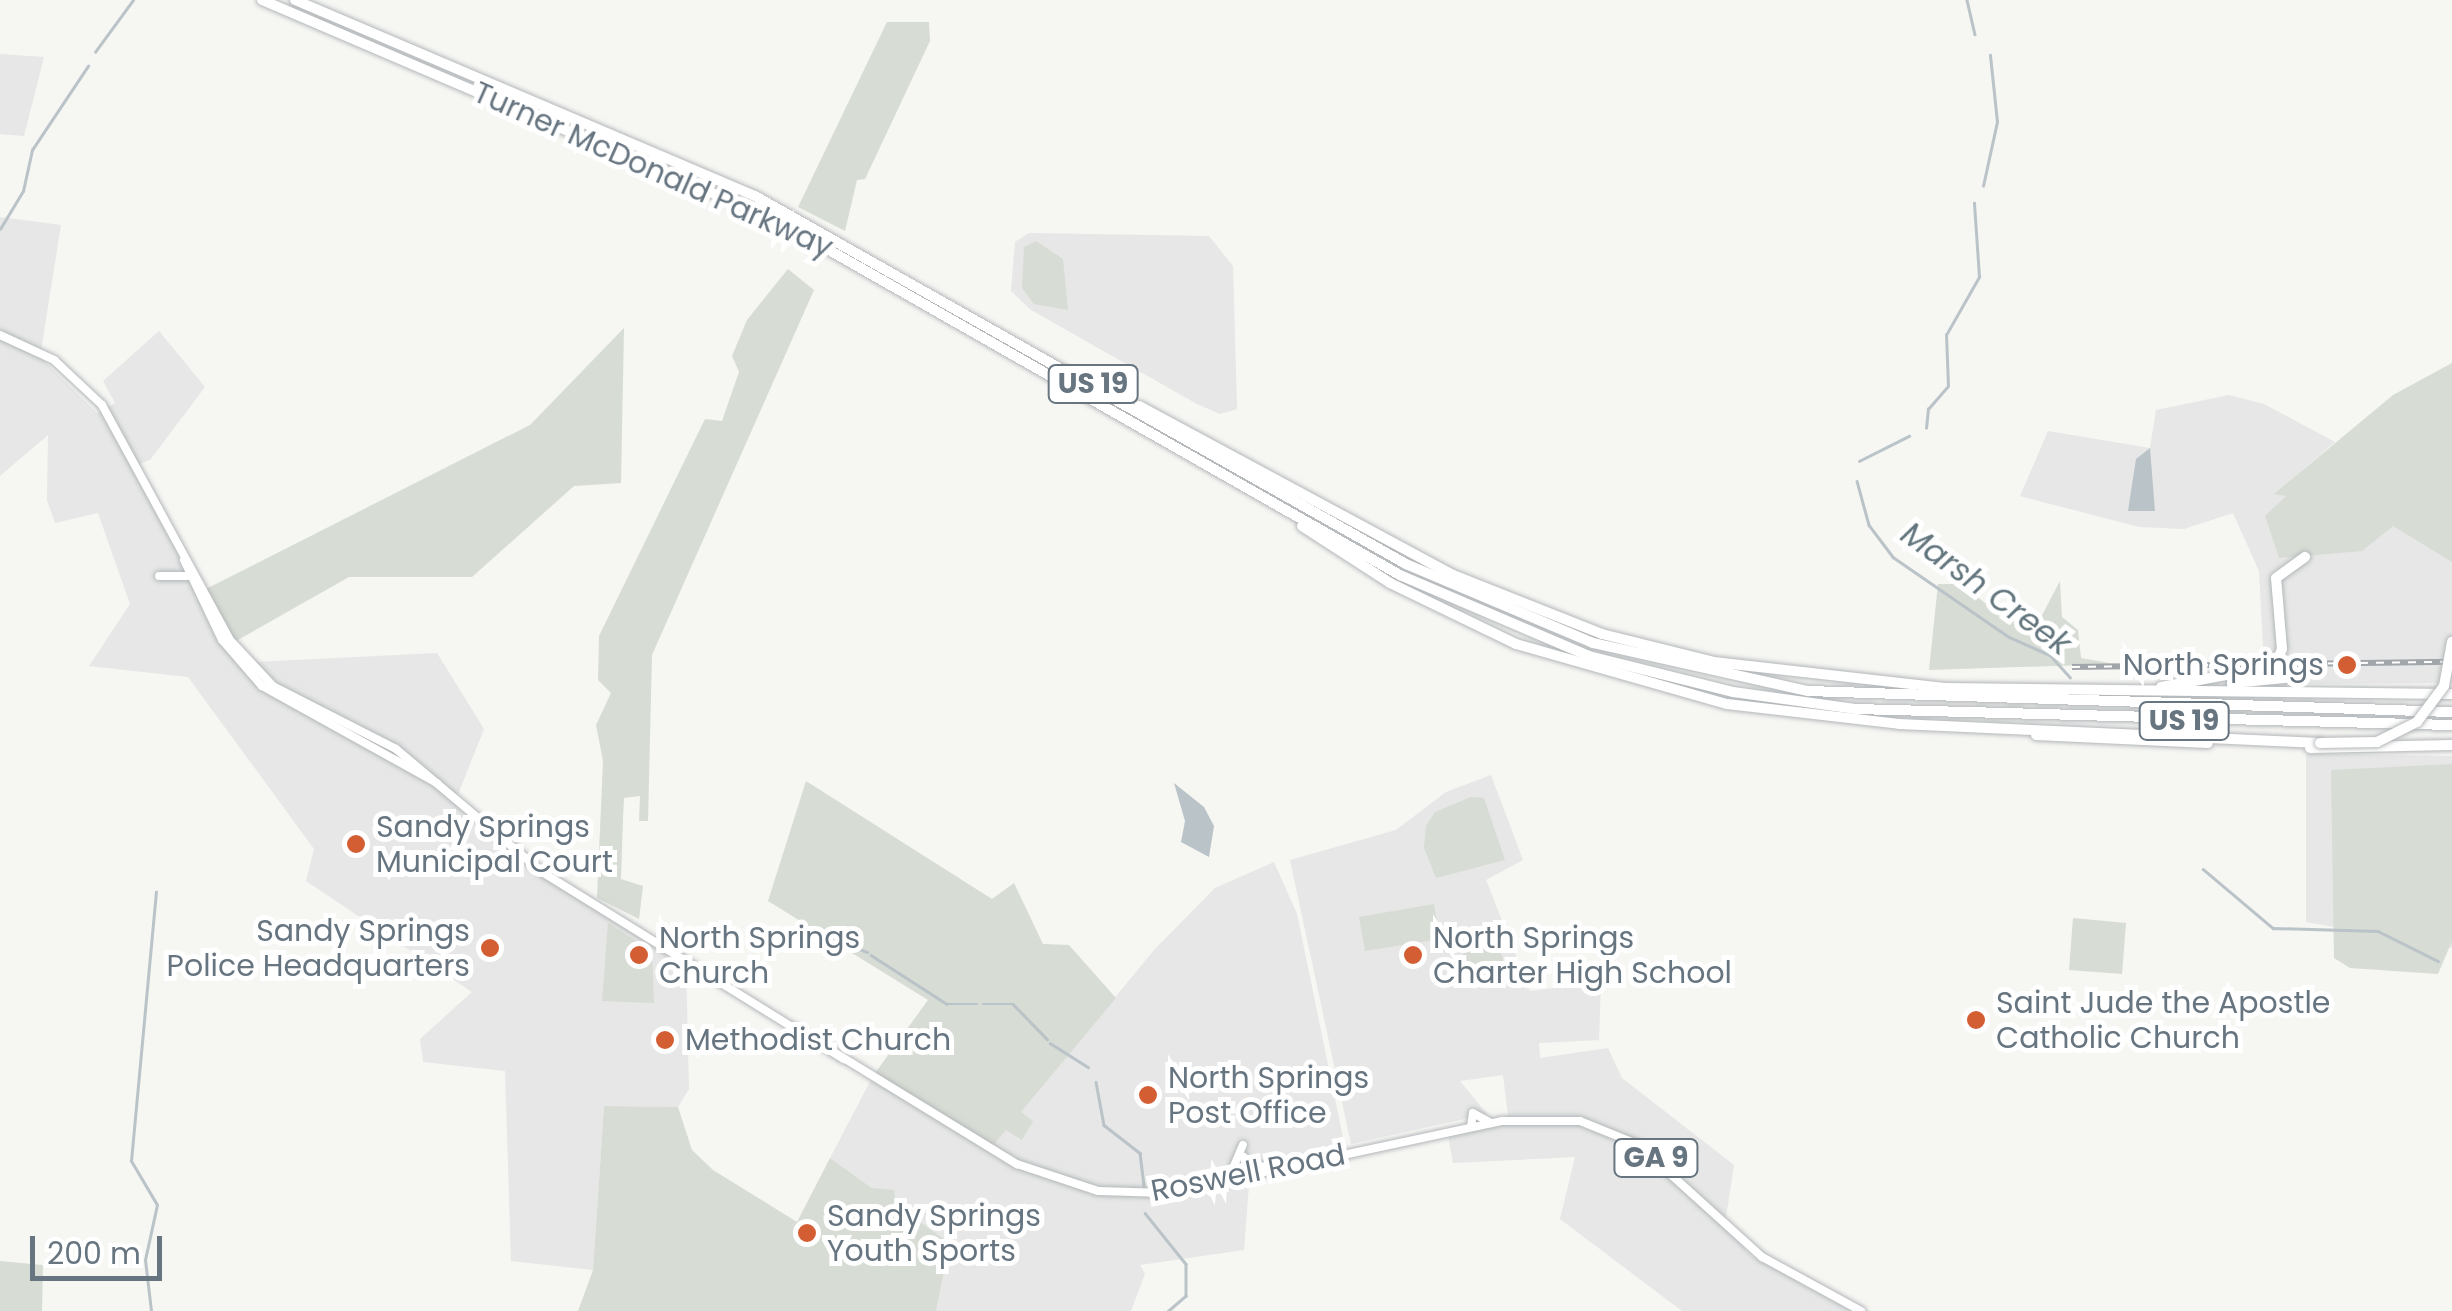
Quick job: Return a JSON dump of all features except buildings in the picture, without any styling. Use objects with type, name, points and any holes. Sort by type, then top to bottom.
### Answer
[{"type":"highway","name":"Turner McDonald Parkway","points":[[262,0],[778,221],[1288,512],[1520,631],[1734,692],[1880,710],[2452,725]]},
{"type":"highway","name":"Turner McDonald Parkway","points":[[295,0],[755,196],[1476,598],[1688,670],[1796,689],[1922,699],[2452,712]]},
{"type":"highway","points":[[1128,404],[1197,431],[1453,575],[1602,634],[1760,671],[1980,689],[2452,694]]},
{"type":"highway","points":[[1288,512],[1390,583],[1575,666],[1727,704],[1945,726],[2339,750],[2452,744]]},
{"type":"highway","points":[[2181,685],[2274,666],[2282,649],[2276,578],[2288,563],[2304,557]]},
{"type":"highway","points":[[1945,726],[2359,744],[2403,732],[2440,695],[2452,642]]},
{"type":"highway","points":[[1980,689],[2181,685],[2285,678]]},
{"type":"main road","name":"Roswell Road","points":[[0,335],[54,360],[95,396],[230,640],[267,680],[396,749],[542,872],[1017,1164],[1066,1184],[1137,1194],[1228,1180],[1471,1127],[1473,1113],[1491,1123],[1561,1118],[1618,1134],[1656,1158],[1762,1257],[1861,1311]]},
{"type":"main road","name":"Roswell Road","points":[[184,560],[187,576],[227,648],[262,686],[437,783]]},
{"type":"main road","points":[[159,576],[187,576]]},
{"type":"main road","points":[[1228,1180],[1244,1145]]},
{"type":"main road","points":[[1244,1157],[1253,1166],[1284,1168]]},
{"type":"shaded area","points":[[887,22],[929,22],[930,41],[865,179],[857,180],[845,231],[798,207]]},
{"type":"shaded area","points":[[0,54],[44,57],[24,136],[0,134]]},
{"type":"shaded area","points":[[0,217],[61,225],[40,357],[97,413],[115,403],[103,381],[159,331],[205,387],[150,460],[133,466],[215,627],[253,662],[437,653],[484,729],[455,802],[583,901],[686,963],[689,1089],[678,1107],[604,1106],[593,1270],[511,1261],[505,1071],[423,1062],[420,1039],[472,992],[306,881],[314,849],[188,677],[89,666],[130,604],[98,513],[55,523],[47,500],[48,435],[0,476]]},
{"type":"shaded area","points":[[1029,233],[1209,236],[1233,266],[1237,409],[1220,414],[1197,404],[1031,310],[1011,291],[1015,242]]},
{"type":"shaded area","points":[[1036,241],[1063,259],[1068,310],[1034,304],[1022,288],[1024,247]]},
{"type":"shaded area","points":[[788,269],[814,290],[652,655],[648,821],[639,821],[640,796],[624,798],[623,818],[621,879],[643,886],[639,919],[597,898],[603,761],[596,725],[611,693],[598,680],[599,636],[705,419],[722,421],[739,372],[732,356],[747,320]]},
{"type":"shaded area","points":[[624,328],[621,483],[574,486],[472,577],[349,577],[229,645],[200,592],[530,425]]},
{"type":"shaded area","points":[[2452,363],[2452,562],[2393,526],[2362,551],[2279,558],[2265,516],[2286,496],[2274,494],[2393,395]]},
{"type":"shaded area","points":[[2229,395],[2264,404],[2335,442],[2275,494],[2452,505],[2452,683],[2265,684],[2259,571],[2233,513],[2184,529],[2139,527],[2020,496],[2048,431],[2150,448],[2156,410]]},
{"type":"shaded area","points":[[2150,448],[2155,511],[2128,511],[2136,459]]},
{"type":"shaded area","points":[[2060,581],[2062,617],[2078,630],[2081,658],[2115,664],[1929,670],[1938,584],[1961,584],[1985,603],[2040,619]]},
{"type":"shaded area","points":[[2306,754],[2452,756],[2452,948],[2306,922]]},
{"type":"shaded area","points":[[2452,764],[2452,941],[2438,974],[2350,968],[2334,958],[2331,770]]},
{"type":"shaded area","name":"North Springs Charter High School","points":[[1491,775],[1523,860],[1486,880],[1530,991],[1601,982],[1599,1040],[1539,1043],[1540,1058],[1608,1048],[1622,1078],[1734,1165],[1725,1224],[1751,1256],[1870,1311],[1682,1311],[1560,1219],[1575,1157],[1453,1163],[1447,1131],[1508,1116],[1503,1075],[1460,1081],[1487,1114],[1351,1144],[1290,860],[1396,830],[1446,792]]},
{"type":"shaded area","points":[[806,781],[992,899],[1014,883],[1043,944],[1069,945],[1116,998],[1021,1112],[1033,1121],[1022,1140],[1006,1130],[988,1152],[873,1076],[928,1000],[768,901]]},
{"type":"shaded area","points":[[1174,783],[1204,807],[1214,826],[1209,857],[1181,842],[1185,821]]},
{"type":"shaded area","points":[[1471,797],[1484,798],[1505,860],[1436,878],[1424,848],[1426,826],[1435,812]]},
{"type":"shaded area","points":[[1274,862],[1297,914],[1347,1157],[1250,1172],[1244,1250],[1140,1265],[1145,1274],[1131,1311],[936,1311],[950,1243],[830,1158],[873,1076],[988,1152],[1154,950],[1215,888]]},
{"type":"shaded area","points":[[1434,904],[1440,939],[1365,951],[1359,917]]},
{"type":"shaded area","points":[[2073,918],[2126,923],[2122,974],[2069,970]]},
{"type":"shaded area","points":[[608,923],[652,951],[654,1003],[602,1001]]},
{"type":"shaded area","points":[[1494,931],[1506,969],[1463,984],[1463,952]]},
{"type":"shaded area","name":"Sandy Springs Youth Sports","points":[[604,1106],[678,1107],[692,1150],[713,1170],[797,1222],[830,1158],[872,1188],[894,1190],[896,1205],[950,1243],[936,1311],[578,1311],[593,1270]]},
{"type":"shaded area","points":[[0,1261],[43,1265],[42,1311],[0,1311]]},
{"type":"waterway","points":[[95,52],[133,0]]},
{"type":"waterway","name":"Marsh Creek","points":[[1967,0],[1975,34]]},
{"type":"waterway","name":"Marsh Creek","points":[[1983,186],[1997,122],[1990,55]]},
{"type":"waterway","points":[[0,229],[23,191],[32,150],[88,66]]},
{"type":"waterway","name":"Marsh Creek","points":[[1926,428],[1928,409],[1948,386],[1946,335],[1979,277],[1974,203]]},
{"type":"waterway","name":"Marsh Creek","points":[[1859,461],[1909,436]]},
{"type":"waterway","name":"Marsh Creek","points":[[1857,481],[1869,525],[1893,557],[2009,637],[2050,655],[2070,677]]},
{"type":"waterway","name":"Marsh Creek","points":[[2203,869],[2273,928],[2378,931],[2438,961]]},
{"type":"waterway","points":[[151,1311],[145,1260],[157,1205],[131,1161],[156,892]]},
{"type":"waterway","points":[[829,937],[867,952]]},
{"type":"waterway","points":[[871,955],[947,1004],[977,1004]]},
{"type":"waterway","points":[[983,1004],[1013,1004],[1047,1039]]},
{"type":"waterway","points":[[1050,1043],[1088,1067]]},
{"type":"waterway","points":[[1096,1082],[1104,1125],[1140,1153],[1144,1186]]},
{"type":"waterway","points":[[1145,1213],[1186,1264],[1186,1296],[1169,1311]]},
{"type":"railway","points":[[2072,667],[2452,662]]},
{"type":"place","name":"North Springs","points":[[2347,665]]},
{"type":"place","name":"Sandy Springs Municipal Court","points":[[356,844]]},
{"type":"place","name":"Sandy Springs Police Headquarters","points":[[490,948]]},
{"type":"place","name":"North Springs Church","points":[[639,955]]},
{"type":"place","name":"North Springs Charter High School","points":[[1413,955]]},
{"type":"place","name":"Saint Jude the Apostle Catholic Church","points":[[1976,1020]]},
{"type":"place","name":"Methodist Church","points":[[665,1040]]},
{"type":"place","name":"North Springs Post Office","points":[[1148,1095]]},
{"type":"place","name":"Sandy Springs Youth Sports","points":[[807,1233]]}]
